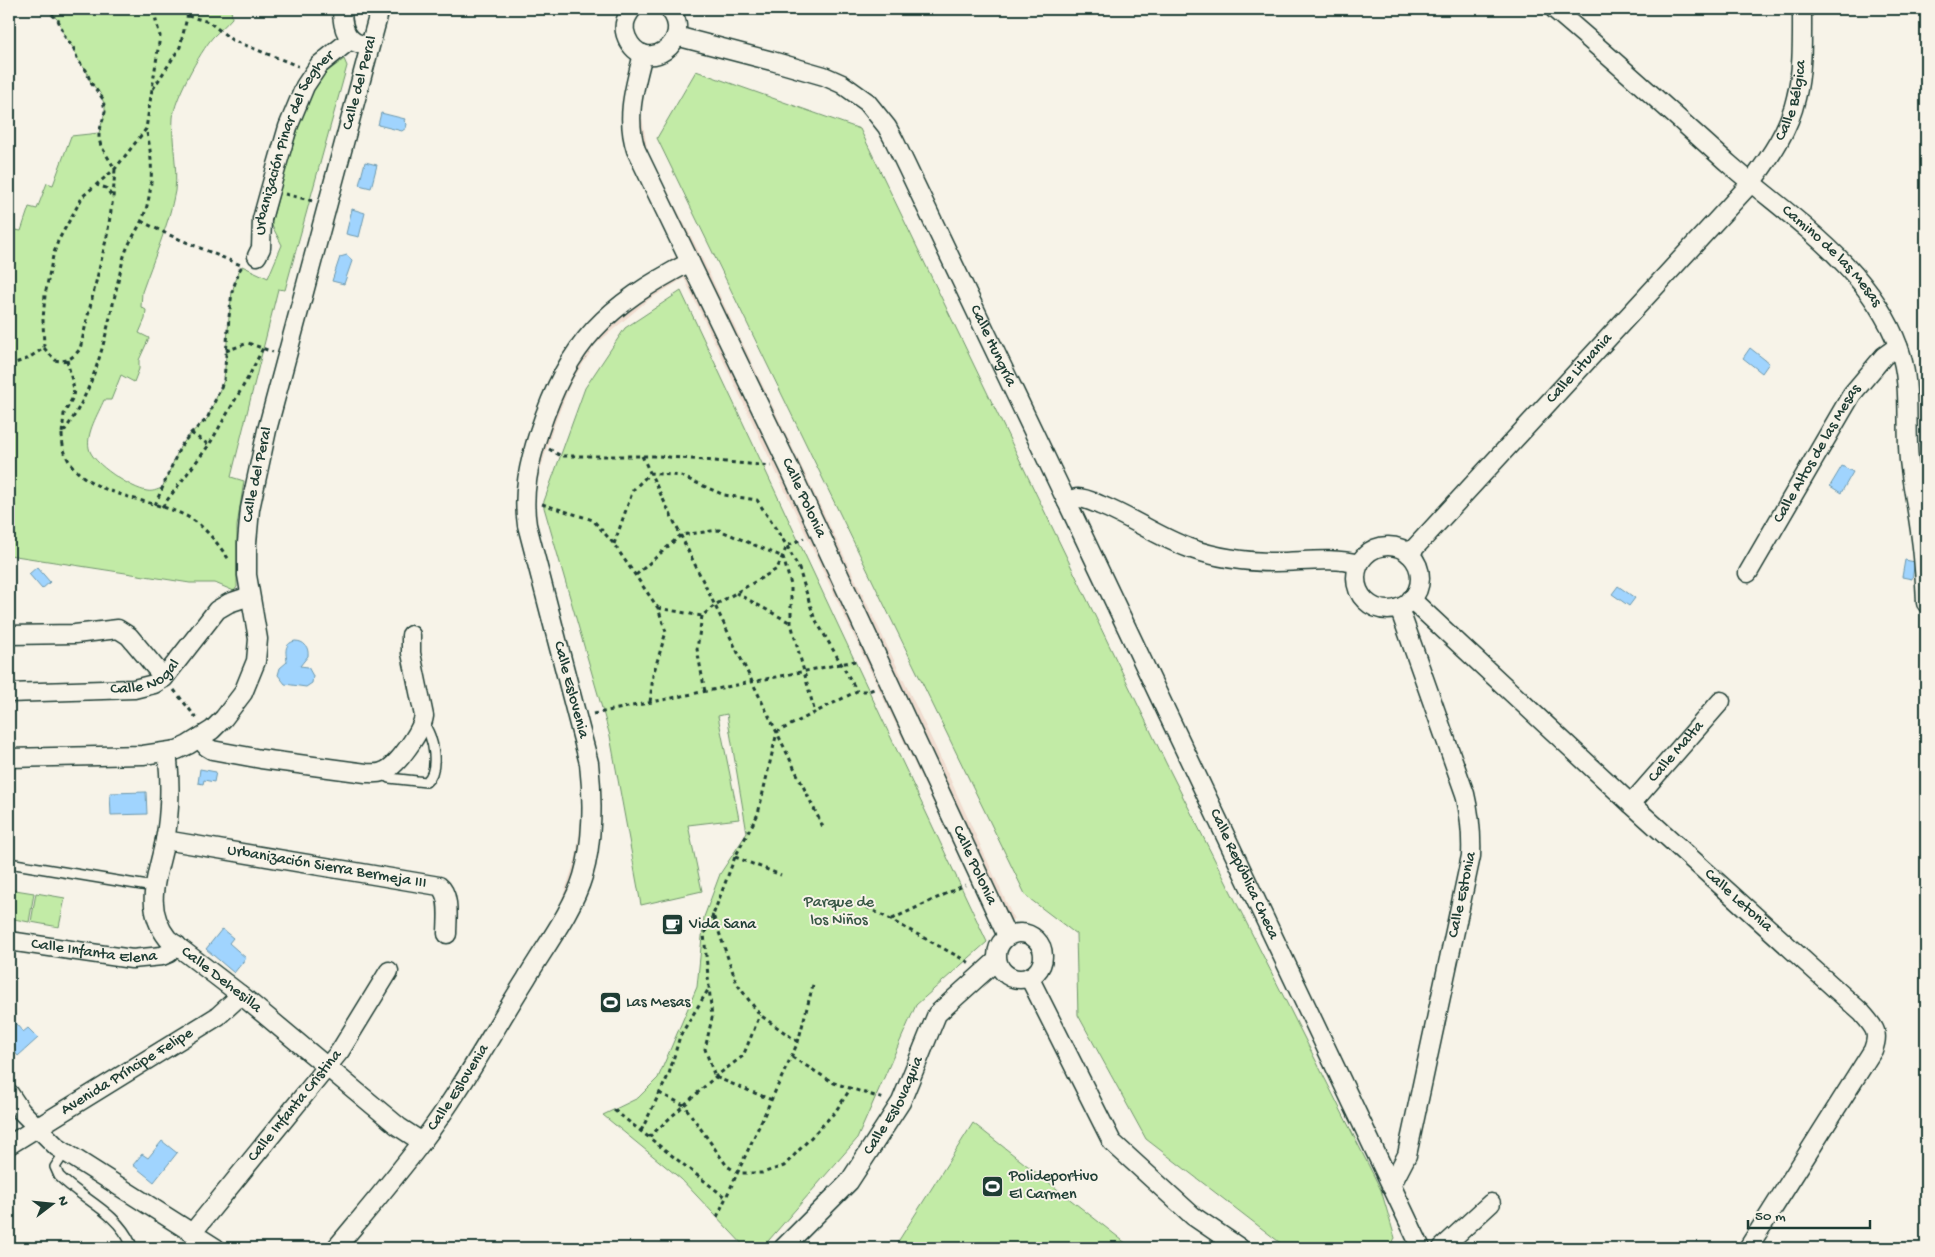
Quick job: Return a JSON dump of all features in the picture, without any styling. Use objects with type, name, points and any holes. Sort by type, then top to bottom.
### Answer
[{"type":"street","name":"Urbanización Pinar del Segher","points":[[342,9],[345,29],[350,40],[370,47]]},
{"type":"street","name":"Calle del Peral","points":[[9,758],[167,753],[204,736],[224,718],[243,693],[256,661],[258,638],[247,575],[250,509],[267,430],[380,9]]},
{"type":"street","points":[[632,9],[627,15],[624,24],[629,42],[643,54],[659,55],[672,44],[678,28],[676,16],[669,9]]},
{"type":"street","name":"Camino de las Mesas","points":[[1554,9],[1751,183],[1794,216],[1852,270],[1880,310],[1898,346],[1904,363],[1909,459],[1922,540],[1926,603]]},
{"type":"street","name":"Calle Bélgica","points":[[1751,183],[1772,154],[1790,117],[1796,97],[1802,9]]},
{"type":"street","name":"Calle Hungría","points":[[676,36],[824,76],[856,92],[878,114],[896,142],[1067,502]]},
{"type":"street","name":"Urbanización Pinar del Segher","points":[[257,256],[261,248],[262,219],[288,127],[305,86],[319,65],[350,40]]},
{"type":"street","name":"Calle Polonia","points":[[643,54],[630,110],[632,138],[640,158],[789,467],[1007,936]]},
{"type":"street","name":"Calle Lituania","points":[[1409,554],[1751,183]]},
{"type":"street","name":"Calle Eslovenia","points":[[336,1248],[422,1142],[466,1076],[570,907],[581,883],[587,859],[591,783],[578,717],[527,525],[524,500],[529,469],[536,441],[570,358],[602,320],[636,292],[690,262]]},
{"type":"street","name":"Calle Altos de las Mesas","points":[[1748,573],[1852,394],[1884,356],[1898,346]]},
{"type":"street","points":[[1067,502],[1074,499],[1085,499],[1114,510],[1171,541],[1205,553],[1233,559],[1277,562],[1326,560],[1359,564]]},
{"type":"street","name":"Calle República Checa","points":[[1067,502],[1421,1248]]},
{"type":"street","points":[[1382,546],[1401,548],[1409,554],[1416,562],[1420,581],[1417,591],[1405,604],[1389,610],[1378,608],[1365,599],[1357,585],[1356,575],[1359,564],[1364,556],[1382,546]]},
{"type":"street","name":"Calle Nogal","points":[[9,693],[134,689],[154,684],[164,678],[217,610],[230,602],[250,596]]},
{"type":"street","name":"Calle Estonia","points":[[1391,1186],[1407,1156],[1463,894],[1472,835],[1466,794],[1405,604]]},
{"type":"street","name":"Calle Letonia","points":[[1405,604],[1631,804],[1855,1007],[1874,1028],[1877,1040],[1873,1050],[1748,1248]]},
{"type":"street","points":[[9,635],[75,634],[118,629],[129,636],[164,678]]},
{"type":"street","points":[[204,736],[207,748],[212,750],[258,759],[366,774],[382,773],[390,768],[403,753],[423,724],[424,716],[411,653],[411,635]]},
{"type":"street","name":"Calle Malta","points":[[1631,804],[1721,700]]},
{"type":"street","name":"Calle Dehesilla","points":[[167,753],[169,783],[165,840],[154,887],[154,911],[162,931],[176,945],[327,1066],[399,1127],[422,1142]]},
{"type":"street","name":"Urbanización Sierra Bermeja III","points":[[165,840],[439,886],[446,897],[447,934]]},
{"type":"street","points":[[1014,933],[1030,934],[1041,944],[1044,952],[1041,967],[1029,977],[1016,978],[1009,976],[992,965],[999,946],[1007,936],[1014,933]]},
{"type":"street","name":"Calle Infanta Elena","points":[[9,941],[132,959],[162,956],[176,945]]},
{"type":"street","name":"Calle Eslovaquia","points":[[783,1248],[848,1182],[899,1104],[937,1014],[992,965]]},
{"type":"street","name":"Calle Infanta Cristina","points":[[193,1232],[345,1043],[389,971]]},
{"type":"street","points":[[1029,977],[1112,1142],[1194,1216],[1240,1248]]},
{"type":"street","name":"Avenida Príncipe Felipe","points":[[9,1145],[218,1016],[241,996]]},
{"type":"street","points":[[9,1093],[21,1111],[65,1152],[216,1248]]},
{"type":"street","points":[[1442,1248],[1490,1203]]},
{"type":"lane","points":[[382,773],[389,778],[426,782],[429,780],[435,759],[429,734],[423,724]]},
{"type":"lane","points":[[9,863],[154,887]]},
{"type":"lane","points":[[65,1152],[55,1167],[58,1176],[109,1215],[128,1236],[131,1244]]},
{"type":"path","points":[[46,9],[58,20],[65,37],[74,49],[78,61],[100,93],[105,106],[105,112],[99,139],[115,170],[107,236],[82,342],[75,354],[67,360],[55,360],[44,348],[43,320],[45,295],[53,256],[62,232],[79,202],[88,191],[115,170],[146,129]]},
{"type":"path","points":[[62,434],[79,409],[93,380],[103,348],[126,249],[147,205],[152,158],[146,129],[160,36],[153,9]]},
{"type":"path","points":[[153,90],[180,47],[189,9]]},
{"type":"path","points":[[1919,9],[1926,15]]},
{"type":"path","points":[[188,16],[209,22],[232,40],[301,67],[311,75]]},
{"type":"path","points":[[97,185],[106,188],[113,198]]},
{"type":"path","points":[[270,191],[328,205]]},
{"type":"path","points":[[141,221],[242,266]]},
{"type":"path","points":[[155,505],[180,447],[191,433],[207,419],[224,380],[232,292],[242,266],[257,256]]},
{"type":"path","points":[[226,351],[248,343],[286,358]]},
{"type":"path","points":[[9,365],[27,359],[44,348]]},
{"type":"path","points":[[162,508],[208,445],[250,376],[264,348]]},
{"type":"path","points":[[67,360],[74,389],[73,397],[64,414],[62,434],[63,450],[66,458],[86,479],[103,488],[184,515],[207,533],[237,570],[247,575]]},
{"type":"path","points":[[191,433],[208,445]]},
{"type":"path","points":[[536,441],[561,456],[642,456],[789,467]]},
{"type":"path","points":[[642,456],[823,826]]},
{"type":"path","points":[[614,544],[633,490],[650,473]]},
{"type":"path","points":[[650,473],[681,476],[724,495],[757,500],[787,546],[798,569],[814,617],[840,664],[858,691]]},
{"type":"path","points":[[524,500],[594,520],[614,544],[658,608],[666,632],[653,675],[650,703]]},
{"type":"path","points":[[636,575],[681,535],[720,530],[783,557]]},
{"type":"path","points":[[705,692],[697,649],[702,616],[735,592],[777,569],[787,546],[819,531]]},
{"type":"path","points":[[783,557],[791,585],[791,623],[815,713]]},
{"type":"path","points":[[735,592],[791,623]]},
{"type":"path","points":[[658,608],[702,616]]},
{"type":"path","points":[[578,717],[855,661]]},
{"type":"path","points":[[164,678],[204,736]]},
{"type":"path","points":[[777,732],[858,691],[869,691],[890,683]]},
{"type":"path","points":[[772,1100],[715,1077],[705,1049],[712,1018],[704,934],[735,858],[758,814],[777,732]]},
{"type":"path","points":[[735,858],[781,875]]},
{"type":"path","points":[[891,920],[980,878]]},
{"type":"path","points":[[867,907],[965,961],[992,965]]},
{"type":"path","points":[[713,915],[737,984],[760,1015],[798,1042]]},
{"type":"path","points":[[717,1218],[792,1057],[798,1042],[814,981]]},
{"type":"path","points":[[641,1131],[669,1074],[680,1036],[708,990]]},
{"type":"path","points":[[648,1137],[715,1077],[743,1056],[760,1015]]},
{"type":"path","points":[[792,1057],[834,1083],[899,1104]]},
{"type":"path","points":[[660,1093],[684,1104],[727,1166],[738,1173],[762,1173],[784,1166],[835,1112],[851,1088]]},
{"type":"path","points":[[614,1110],[726,1198]]},
{"type":"shaded area","points":[[632,58],[648,68],[641,111],[648,154],[698,250],[936,748],[1014,919],[993,929],[684,278],[647,301],[595,345],[571,382],[553,428],[534,491],[539,534],[596,758],[599,826],[593,874],[578,911],[561,902],[576,858],[583,805],[581,769],[531,574],[515,497],[524,446],[547,382],[573,342],[606,305],[678,255],[625,141],[622,112]]},
{"type":"green space","points":[[46,9],[231,9],[232,18],[213,37],[201,53],[188,76],[174,110],[175,191],[165,229],[142,292],[141,307],[146,310],[145,319],[139,333],[149,338],[139,360],[139,369],[134,382],[121,375],[111,400],[104,400],[89,436],[91,454],[104,468],[132,486],[147,491],[162,488],[180,447],[191,433],[207,419],[224,380],[232,292],[239,271],[242,266],[268,278],[282,245],[271,224],[304,110],[320,77],[344,59],[347,66],[285,290],[278,289],[231,477],[244,481],[237,526],[237,587],[234,591],[215,583],[190,583],[9,555],[9,246],[15,230],[21,231],[29,207],[37,209],[47,183],[53,185],[71,136],[99,133],[105,112],[105,106],[100,93],[91,83],[86,70],[78,61],[74,49],[65,37],[58,20]]},
{"type":"green space","points":[[696,71],[860,129],[1166,763],[1381,1190],[1395,1238],[1389,1248],[1287,1248],[1146,1139],[1078,1015],[1076,934],[1026,896],[657,138]]},
{"type":"green space","name":"Parque de los Niños","points":[[681,291],[987,942],[916,1005],[857,1139],[762,1248],[746,1248],[681,1179],[603,1115],[638,1098],[658,1078],[697,987],[704,917],[720,874],[747,833],[727,714],[718,716],[739,819],[688,825],[702,891],[641,905],[610,736],[543,504],[585,388],[625,328]]},
{"type":"green space","points":[[9,889],[34,893],[29,922],[9,918]]},
{"type":"green space","points":[[36,893],[65,898],[59,927],[31,922]]},
{"type":"green space","name":"Polideportivo El Carmen","points":[[973,1123],[1132,1248],[894,1248]]},
{"type":"water","points":[[381,113],[405,119],[406,128],[402,131],[378,125]]},
{"type":"water","points":[[365,162],[377,165],[371,188],[359,185]]},
{"type":"water","points":[[352,209],[365,213],[359,237],[346,234]]},
{"type":"water","points":[[347,255],[352,261],[344,284],[332,281],[340,257]]},
{"type":"water","points":[[1750,348],[1769,363],[1762,373],[1743,358]]},
{"type":"water","points":[[1842,466],[1853,472],[1841,493],[1830,486]]},
{"type":"water","points":[[1905,560],[1915,562],[1912,579],[1902,577]]},
{"type":"water","points":[[37,567],[50,582],[42,589],[29,574]]},
{"type":"water","points":[[1618,586],[1635,598],[1629,606],[1612,594]]},
{"type":"water","points":[[291,642],[303,643],[308,650],[308,656],[300,666],[308,667],[313,676],[312,683],[306,687],[285,684],[278,675],[280,668],[287,662],[287,647]]},
{"type":"water","points":[[200,769],[216,772],[214,782],[204,780],[203,784],[198,783]]},
{"type":"water","points":[[146,792],[147,814],[111,815],[110,793]]},
{"type":"water","points":[[222,929],[233,938],[229,943],[246,958],[234,973],[206,949]]},
{"type":"water","points":[[9,1016],[23,1032],[28,1028],[38,1038],[18,1056],[9,1045]]},
{"type":"water","points":[[162,1141],[177,1153],[154,1182],[133,1165],[142,1154],[148,1158]]},
{"type":"place","name":"Vida Sana","points":[[673,925]]},
{"type":"place","name":"Las Mesas","points":[[610,1003]]},
{"type":"place","name":"Polideportivo El Carmen","points":[[993,1186]]}]
